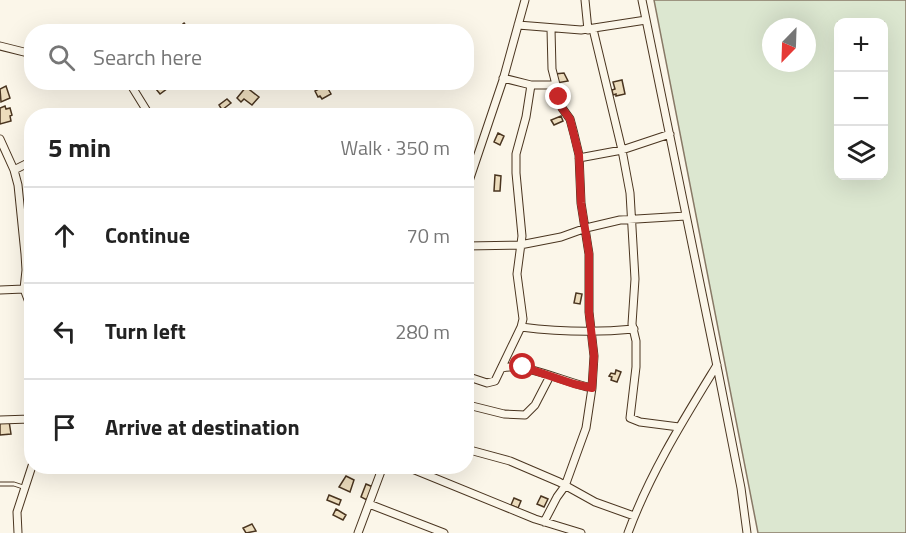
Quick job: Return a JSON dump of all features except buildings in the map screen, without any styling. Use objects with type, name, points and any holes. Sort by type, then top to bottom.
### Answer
[{"type":"street","points":[[474,166],[503,78],[525,0]]},
{"type":"street","points":[[585,0],[590,29],[622,150],[630,193],[635,279],[632,324],[636,367],[630,418],[640,422],[679,427]]},
{"type":"street","points":[[642,0],[717,365],[741,488],[747,533]]},
{"type":"street","points":[[518,26],[590,29],[646,20]]},
{"type":"street","points":[[544,522],[557,497],[566,486],[586,428],[594,356],[589,312],[589,254],[581,203],[579,158],[570,119],[562,108],[556,85],[551,61],[551,29]]},
{"type":"street","points":[[0,46],[24,52]]},
{"type":"street","points":[[503,78],[531,85],[556,85]]},
{"type":"street","points":[[474,378],[492,382],[498,377],[521,327],[523,312],[518,274],[523,244],[517,194],[516,154],[526,117],[531,85]]},
{"type":"street","points":[[134,90],[145,108]]},
{"type":"street","points":[[579,158],[622,150],[670,134]]},
{"type":"street","points":[[0,139],[18,185],[24,244]]},
{"type":"street","points":[[14,170],[24,165]]},
{"type":"street","points":[[474,246],[523,244],[631,219],[686,216]]},
{"type":"street","points":[[0,290],[24,289]]},
{"type":"street","points":[[521,327],[566,333],[634,329]]},
{"type":"street","points":[[628,533],[634,516],[679,427],[717,365]]},
{"type":"street","points":[[502,368],[523,367],[592,388]]},
{"type":"street","points":[[474,406],[504,414],[525,415],[536,405],[550,376]]},
{"type":"street","points":[[0,420],[24,419]]},
{"type":"street","points":[[474,452],[510,461],[566,486],[595,502],[634,516]]},
{"type":"street","points":[[18,533],[17,512],[29,474]]},
{"type":"street","points":[[358,533],[380,474]]},
{"type":"street","points":[[425,474],[544,522],[581,533]]},
{"type":"street","points":[[369,504],[444,533]]},
{"type":"lane","points":[[0,484],[25,487]]},
{"type":"green space","points":[[654,0],[906,0],[906,533],[758,533]]},
{"type":"route","points":[[523,367],[592,388],[594,356],[589,312],[589,254],[581,203],[579,155],[570,119],[562,108],[559,97]]}]
